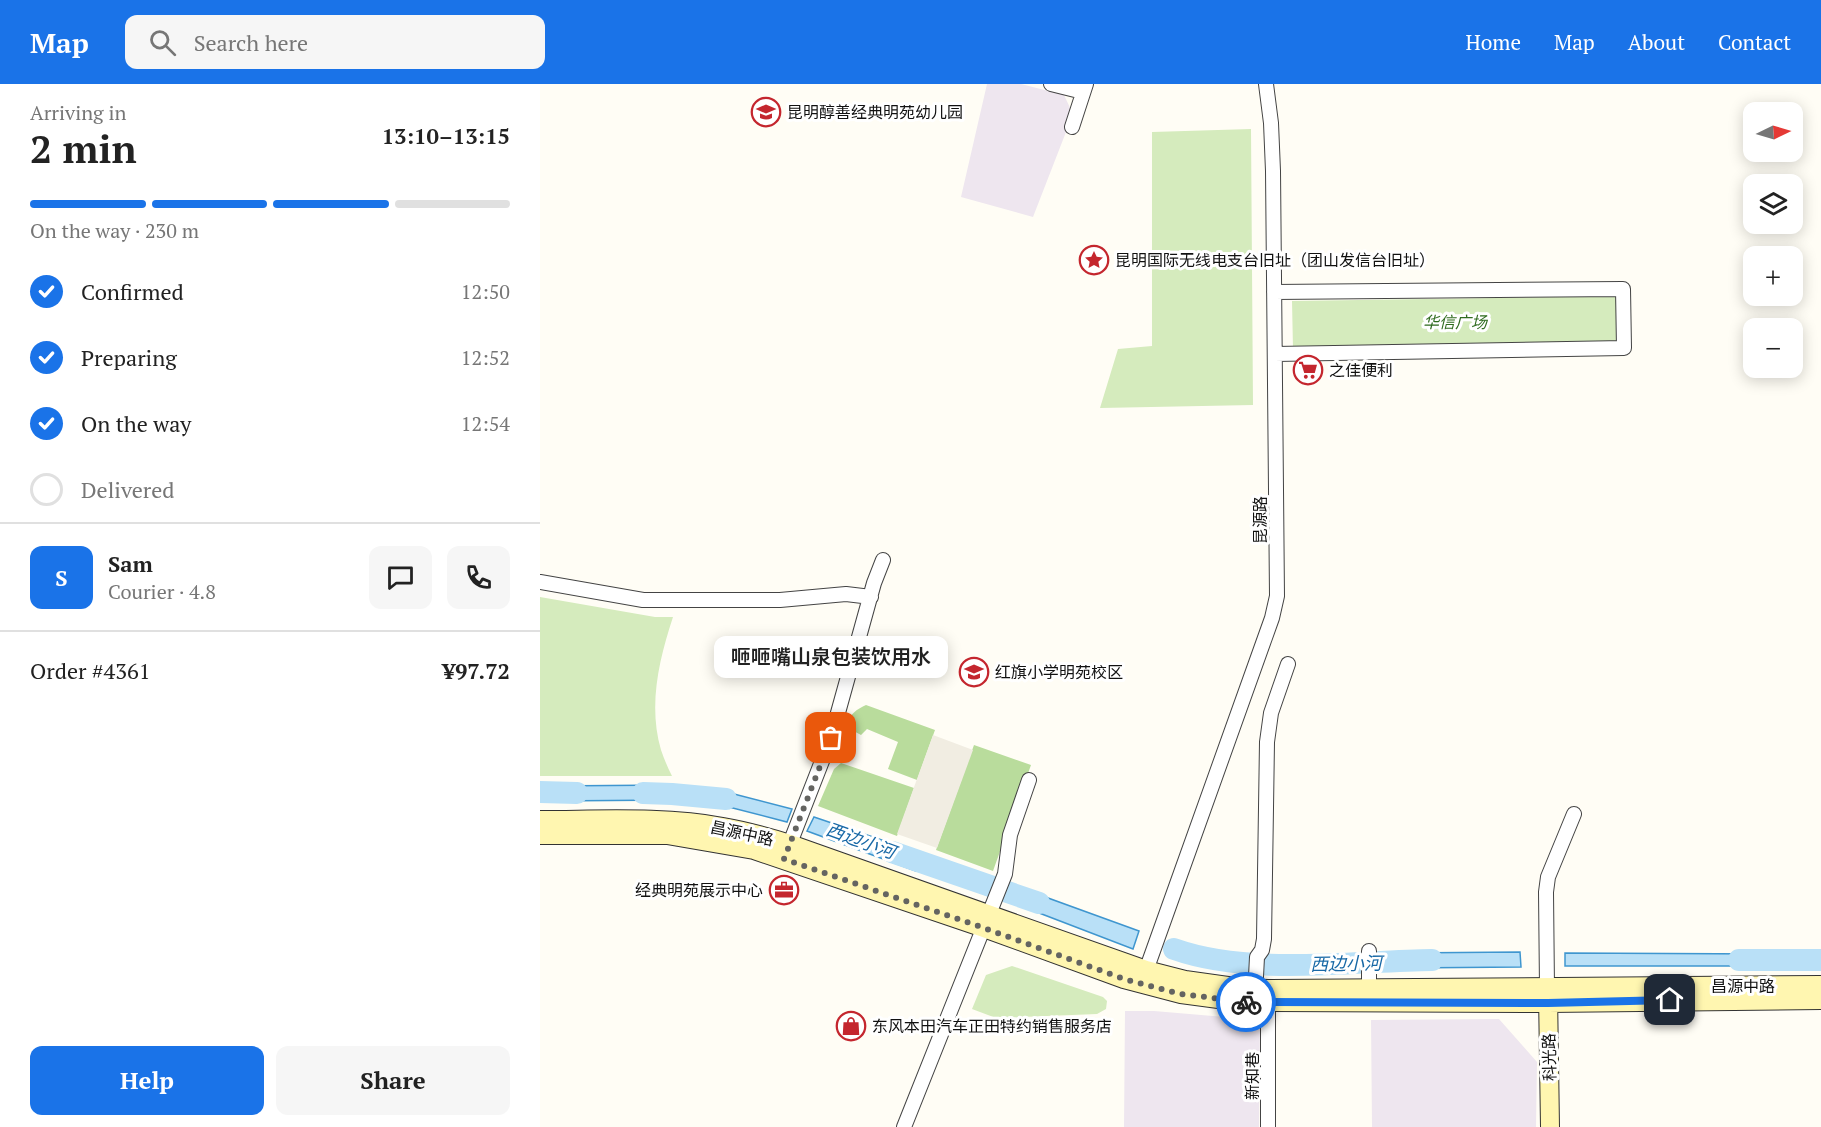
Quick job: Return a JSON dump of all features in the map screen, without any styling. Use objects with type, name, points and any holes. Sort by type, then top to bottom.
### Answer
[{"type":"main road","name":"昌源中路","points":[[540,820],[675,821],[722,826],[759,834],[1146,971],[1181,994],[1241,1002],[1262,995],[1369,985],[1548,995],[1821,985]]},
{"type":"main road","name":"昌源中路","points":[[540,834],[667,835],[744,848],[789,846]]},
{"type":"main road","name":"昌源中路","points":[[1262,995],[1548,995],[1821,1000]]},
{"type":"main road","name":"科光路","points":[[1548,995],[1550,1127]]},
{"type":"street","points":[[1051,84],[1085,88],[1072,127]]},
{"type":"street","name":"昆源路","points":[[1146,971],[1265,640],[1277,596],[1272,142],[1266,84]]},
{"type":"street","points":[[1274,292],[1623,289],[1624,348],[1275,354]]},
{"type":"street","points":[[789,846],[831,738],[883,560]]},
{"type":"street","points":[[540,582],[643,600],[780,600],[846,594],[871,597]]},
{"type":"street","name":"新知巷","points":[[1268,1127],[1262,995],[1257,957],[1262,950],[1264,939],[1267,742],[1271,714],[1288,664]]},
{"type":"street","points":[[904,1127],[1005,874],[1010,835],[1029,780]]},
{"type":"street","points":[[1548,995],[1545,905],[1548,877],[1574,814]]},
{"type":"street","points":[[1369,951],[1369,985]]},
{"type":"shaded area","points":[[987,84],[1021,84],[1064,95],[1073,114],[1033,217],[961,197]]},
{"type":"shaded area","points":[[933,735],[973,750],[937,848],[897,834]]},
{"type":"shaded area","points":[[1125,1011],[1154,1011],[1260,1020],[1259,1127],[1124,1127]]},
{"type":"shaded area","points":[[1499,1019],[1537,1062],[1536,1127],[1372,1127],[1371,1020]]},
{"type":"green space","points":[[1251,129],[1253,405],[1100,408],[1118,349],[1152,346],[1152,132]]},
{"type":"green space","name":"华信广场","points":[[1617,296],[1617,344],[1293,349],[1292,301]]},
{"type":"green space","points":[[540,597],[655,617],[673,617],[663,650],[655,699],[657,733],[661,750],[672,776],[540,776]]},
{"type":"green space","points":[[866,705],[935,730],[917,780],[888,769],[898,742],[867,729],[861,735],[850,729],[850,717]]},
{"type":"green space","points":[[974,745],[1031,765],[993,871],[936,850]]},
{"type":"green space","points":[[841,763],[914,788],[897,836],[818,806],[834,769]]},
{"type":"green space","points":[[1012,966],[1103,997],[1107,1001],[1106,1009],[1097,1014],[996,1018],[972,1009],[986,975]]},
{"type":"water","points":[[672,785],[673,800],[548,801],[548,786]]},
{"type":"water","points":[[695,789],[734,794],[792,809],[787,822],[721,805],[696,804]]},
{"type":"water","points":[[814,817],[923,854],[916,871],[807,831]]},
{"type":"water","points":[[936,858],[995,878],[989,896],[932,874]]},
{"type":"water","points":[[1015,886],[1139,931],[1133,949],[1008,901]]},
{"type":"water","points":[[1175,945],[1249,956],[1247,971],[1171,957]]},
{"type":"water","points":[[1520,952],[1521,967],[1403,968],[1401,953]]},
{"type":"water","points":[[1565,953],[1768,954],[1769,966],[1565,966]]},
{"type":"water","points":[[1821,954],[1821,966],[1791,968],[1791,955]]},
{"type":"water","points":[[1352,956],[1353,970],[1265,972],[1268,958]]},
{"type":"waterway","name":"西边小河","points":[[540,792],[577,793]]},
{"type":"waterway","name":"西边小河","points":[[643,793],[726,799]]},
{"type":"waterway","name":"西边小河","points":[[892,852],[1039,903]]},
{"type":"waterway","name":"西边小河","points":[[1174,949],[1204,957],[1268,965],[1432,960]]},
{"type":"waterway","name":"西边小河","points":[[1739,960],[1821,960]]},
{"type":"way so far","points":[[831,738],[784,859],[1124,979],[1181,994],[1246,1002]]},
{"type":"place","name":"昆明醇善经典明苑幼儿园","points":[[766,112]]},
{"type":"place","name":"昆明国际无线电支台旧址（团山发信台旧址）","points":[[1094,260]]},
{"type":"place","name":"之佳便利","points":[[1308,370]]},
{"type":"place","name":"红旗小学明苑校区","points":[[974,672]]},
{"type":"place","name":"咂咂嘴山泉包装饮用水","points":[[831,738]]},
{"type":"place","name":"经典明苑展示中心","points":[[784,890]]},
{"type":"place","name":"东风本田汽车正田特约销售服务店","points":[[851,1026]]},
{"type":"route","points":[[1246,1002],[1548,1003],[1670,1000]]}]
